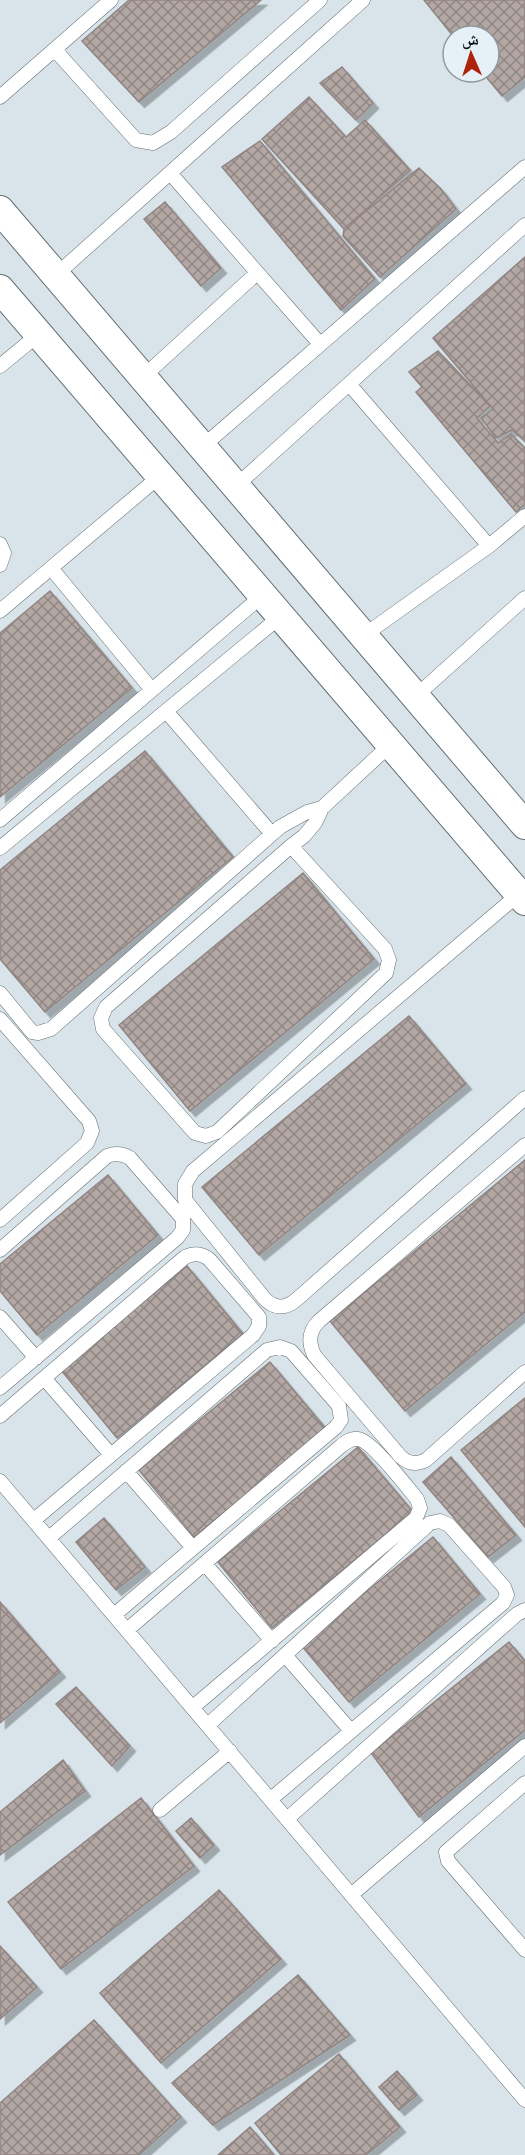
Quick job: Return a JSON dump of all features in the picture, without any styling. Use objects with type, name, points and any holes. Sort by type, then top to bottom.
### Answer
[{"type":"street","points":[[0,210],[525,825]]},
{"type":"street","points":[[0,289],[522,897]]},
{"type":"lane","points":[[0,97],[111,0]]},
{"type":"lane","points":[[56,50],[135,140],[153,142],[171,132],[320,0]]},
{"type":"lane","points":[[56,275],[363,0]]},
{"type":"lane","points":[[202,447],[525,167]]},
{"type":"lane","points":[[170,173],[320,345]]},
{"type":"lane","points":[[236,486],[525,225]]},
{"type":"lane","points":[[143,377],[257,273]]},
{"type":"lane","points":[[0,366],[39,334]]},
{"type":"lane","points":[[349,384],[489,546]]},
{"type":"lane","points":[[0,611],[160,476]]},
{"type":"lane","points":[[363,636],[489,546],[525,516]]},
{"type":"lane","points":[[0,544],[4,554],[0,565]]},
{"type":"lane","points":[[51,568],[152,690]]},
{"type":"lane","points":[[416,696],[525,598]]},
{"type":"lane","points":[[0,820],[152,690],[272,605]]},
{"type":"lane","points":[[0,848],[166,711],[272,605]]},
{"type":"lane","points":[[166,711],[272,834]]},
{"type":"lane","points":[[0,993],[32,1032],[38,1033],[51,1029],[272,834],[294,819],[322,808],[391,744]]},
{"type":"lane","points":[[291,846],[385,949],[389,960],[386,973],[218,1132],[206,1136],[195,1133],[103,1029],[101,1018],[106,1007],[291,846],[304,836],[315,823],[322,808]]},
{"type":"lane","points":[[522,897],[193,1171],[185,1184],[185,1200],[264,1298],[274,1306],[286,1306],[296,1300],[525,1098]]},
{"type":"lane","points":[[0,1019],[89,1122],[92,1131],[87,1143],[0,1220]]},
{"type":"lane","points":[[525,1145],[319,1321],[314,1326],[310,1341],[314,1355],[378,1430],[404,1460],[415,1464],[426,1460],[525,1372]]},
{"type":"lane","points":[[0,1250],[112,1154],[125,1155],[130,1158],[183,1219],[183,1230],[177,1238],[0,1388]]},
{"type":"lane","points":[[0,1416],[191,1254],[197,1253],[209,1258],[256,1311],[260,1321],[253,1335],[34,1520]]},
{"type":"lane","points":[[0,1317],[36,1358]]},
{"type":"lane","points":[[49,1538],[273,1347],[285,1348],[291,1352],[339,1406],[342,1415],[336,1428],[114,1615]]},
{"type":"lane","points":[[44,1378],[111,1455]]},
{"type":"lane","points":[[127,1630],[351,1439],[358,1439],[369,1444],[410,1491],[420,1508],[416,1518],[193,1707]]},
{"type":"lane","points":[[126,1472],[193,1548]]},
{"type":"lane","points":[[0,1480],[525,2100]]},
{"type":"lane","points":[[208,1725],[430,1523],[440,1521],[450,1525],[504,1587],[507,1595],[504,1603],[271,1799]]},
{"type":"lane","points":[[205,1564],[272,1641]]},
{"type":"lane","points":[[287,1819],[517,1614],[525,1610]]},
{"type":"lane","points":[[285,1655],[351,1731]]},
{"type":"lane","points":[[351,1895],[525,1746]]},
{"type":"lane","points":[[160,1810],[230,1752]]},
{"type":"lane","points":[[525,1783],[446,1852],[448,1861],[525,1950]]},
{"type":"building","points":[[129,0],[261,0],[139,102],[82,41]]},
{"type":"building","points":[[424,0],[525,0],[525,77],[502,96],[492,84],[501,84],[501,24],[443,24]]},
{"type":"building","points":[[342,67],[373,103],[356,120],[320,83]]},
{"type":"building","points":[[309,97],[346,137],[365,120],[410,170],[344,229],[262,139]]},
{"type":"building","points":[[260,141],[375,279],[341,310],[222,167]]},
{"type":"building","points":[[419,168],[441,189],[456,209],[380,277],[343,236],[344,229]]},
{"type":"building","points":[[165,202],[221,268],[201,286],[144,219]]},
{"type":"building","points":[[525,257],[525,441],[512,430],[496,438],[481,418],[493,409],[433,338]]},
{"type":"building","points":[[438,351],[490,406],[477,418],[498,443],[511,434],[525,448],[525,504],[516,512],[416,392],[422,387],[409,372]]},
{"type":"building","points":[[50,591],[132,688],[0,797],[0,633]]},
{"type":"building","points":[[145,751],[233,857],[45,1012],[0,959],[0,870]]},
{"type":"building","points":[[303,873],[374,959],[190,1111],[119,1025]]},
{"type":"building","points":[[409,1016],[466,1084],[259,1255],[202,1187]]},
{"type":"building","points":[[525,1160],[525,1312],[405,1411],[330,1321]]},
{"type":"building","points":[[108,1175],[158,1235],[37,1335],[0,1291],[0,1264]]},
{"type":"building","points":[[187,1266],[243,1334],[117,1438],[61,1370]]},
{"type":"building","points":[[270,1362],[326,1429],[194,1537],[139,1470]]},
{"type":"building","points":[[525,1398],[525,1527],[461,1450]]},
{"type":"building","points":[[358,1447],[413,1512],[272,1628],[218,1562]]},
{"type":"building","points":[[451,1457],[516,1535],[488,1557],[423,1482]]},
{"type":"building","points":[[104,1518],[145,1567],[116,1590],[76,1542]]},
{"type":"building","points":[[433,1537],[480,1594],[349,1702],[301,1645]]},
{"type":"building","points":[[0,1602],[60,1672],[0,1723]]},
{"type":"building","points":[[509,1642],[525,1661],[525,1730],[419,1817],[371,1753]]},
{"type":"building","points":[[76,1687],[130,1746],[112,1766],[56,1704]]},
{"type":"building","points":[[63,1760],[85,1791],[0,1855],[0,1812]]},
{"type":"building","points":[[141,1798],[194,1866],[61,1969],[8,1902]]},
{"type":"building","points":[[191,1818],[214,1845],[200,1858],[176,1831]]},
{"type":"building","points":[[219,1890],[281,1959],[161,2063],[100,1993]]},
{"type":"building","points":[[0,1946],[37,1987],[0,2019]]},
{"type":"building","points":[[298,1975],[350,2035],[213,2125],[172,2083]]},
{"type":"building","points":[[94,2020],[181,2117],[139,2155],[0,2155],[0,2103]]},
{"type":"building","points":[[339,2054],[400,2127],[366,2155],[281,2155],[255,2123]]},
{"type":"building","points":[[397,2071],[417,2095],[399,2110],[379,2087]]},
{"type":"building","points":[[250,2127],[274,2155],[218,2155]]}]
